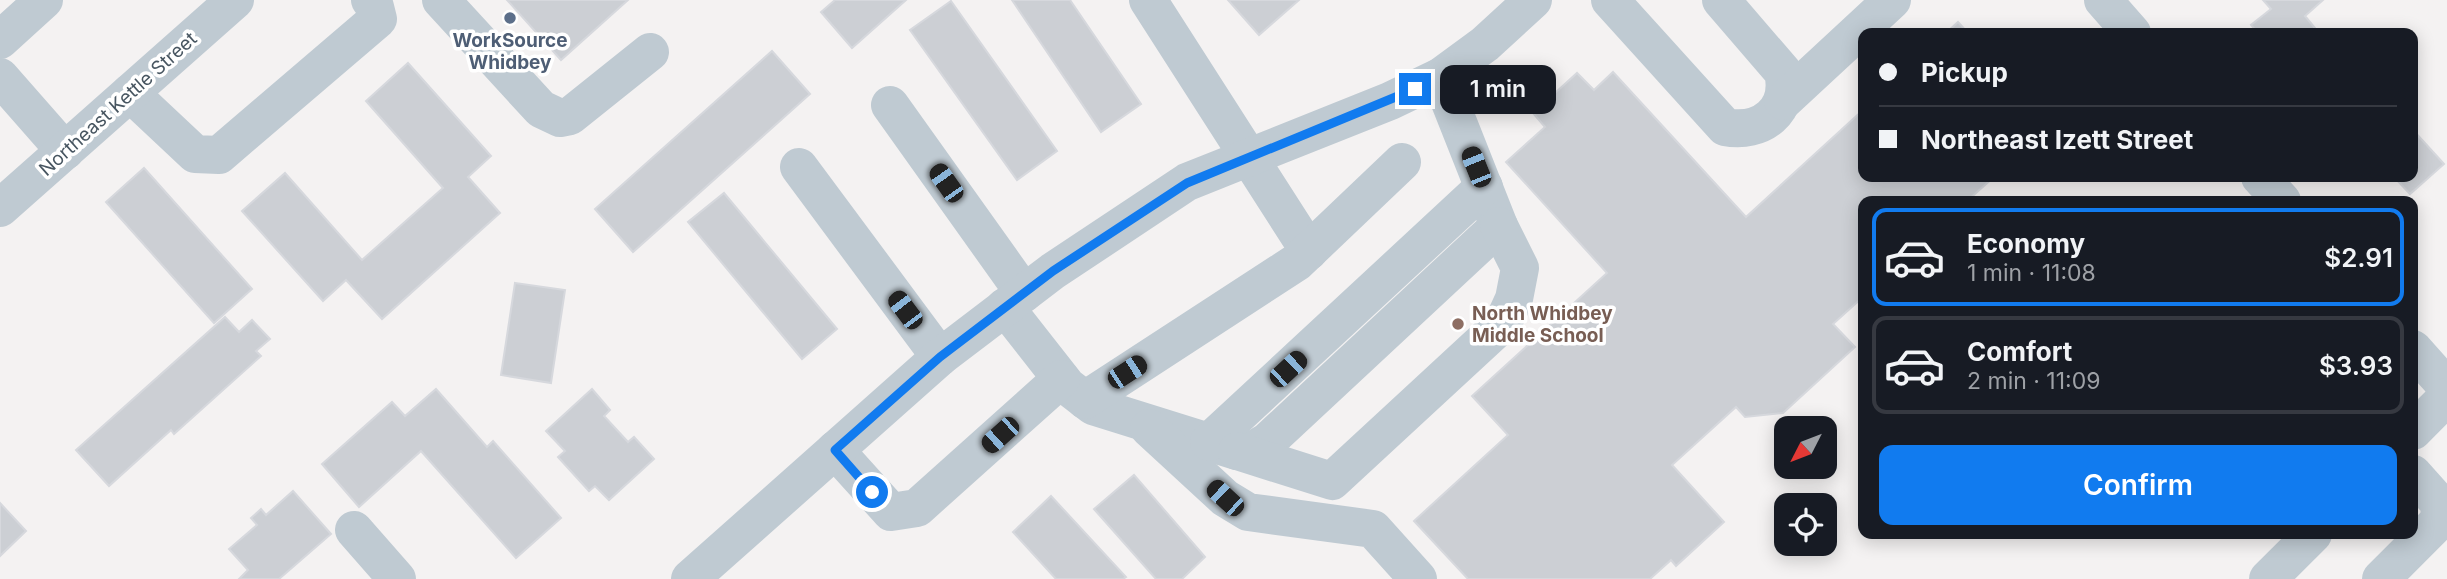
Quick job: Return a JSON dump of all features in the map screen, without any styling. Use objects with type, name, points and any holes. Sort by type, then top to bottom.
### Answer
[{"type":"street","points":[[0,40],[44,0]]},
{"type":"street","name":"Northeast Kettle Street","points":[[0,208],[235,0]]},
{"type":"street","points":[[130,93],[195,154],[219,155],[378,19],[370,0]]},
{"type":"street","points":[[441,0],[541,109],[560,118],[570,116],[649,52]]},
{"type":"street","points":[[1147,0],[1309,251]]},
{"type":"street","points":[[1610,0],[1725,127],[1743,131],[1760,124],[1774,113],[1783,101],[1858,32]]},
{"type":"street","points":[[1862,28],[1892,0]]},
{"type":"street","points":[[1730,3],[1783,72],[1786,85],[1783,101]]},
{"type":"street","points":[[690,579],[940,357],[1015,300],[1187,183],[1440,77],[1485,44],[1519,4]]},
{"type":"street","points":[[0,77],[65,151]]},
{"type":"street","points":[[890,105],[1073,389],[1093,406],[1332,481],[1503,323],[1514,299],[1520,268],[1499,226],[1440,77]]},
{"type":"street","points":[[835,450],[891,512],[917,508],[1073,389],[1297,262],[1402,162]]},
{"type":"street","points":[[799,167],[940,357]]},
{"type":"street","points":[[2265,182],[2277,196]]},
{"type":"street","points":[[1223,447],[1484,187]]},
{"type":"street","points":[[1223,447],[1253,450],[1268,441],[1499,226]]},
{"type":"street","points":[[2418,355],[2447,387]]},
{"type":"street","points":[[2418,426],[2447,397]]},
{"type":"street","points":[[1143,422],[1225,498],[1248,512],[1373,529],[1418,579]]},
{"type":"street","points":[[2381,579],[2439,521],[2440,505],[2418,480]]},
{"type":"street","points":[[354,530],[397,579]]},
{"type":"street","points":[[2268,579],[2308,539]]},
{"type":"building","points":[[507,0],[628,0],[561,60]]},
{"type":"building","points":[[835,0],[906,0],[852,48],[821,12]]},
{"type":"building","points":[[1012,0],[1070,0],[1141,104],[1101,132]]},
{"type":"building","points":[[1228,0],[1299,0],[1259,35]]},
{"type":"building","points":[[2263,0],[2323,0],[2305,16],[2315,28],[2254,28],[2251,25],[2271,9]]},
{"type":"building","points":[[951,1],[1057,151],[1017,180],[910,30]]},
{"type":"building","points":[[1958,22],[1963,28],[1951,28]]},
{"type":"building","points":[[772,51],[810,94],[633,252],[595,209]]},
{"type":"building","points":[[408,63],[491,156],[468,177],[500,213],[382,319],[346,280],[323,301],[242,211],[285,173],[362,260],[443,188],[366,101]]},
{"type":"building","points":[[1613,72],[1746,217],[1858,114],[1858,182],[1988,182],[1973,196],[1858,196],[1858,301],[1833,324],[1855,347],[1783,413],[1745,417],[1736,407],[1672,465],[1724,522],[1676,566],[1671,560],[1650,579],[1468,579],[1414,521],[1508,435],[1472,396],[1607,273],[1506,162],[1545,127],[1533,113],[1577,73],[1594,90]]},
{"type":"building","points":[[2418,135],[2444,164],[2410,194],[2399,182],[2418,182]]},
{"type":"building","points":[[144,168],[252,289],[214,323],[106,202]]},
{"type":"building","points":[[724,193],[837,329],[802,359],[688,222]]},
{"type":"building","points":[[515,283],[565,290],[551,383],[501,375]]},
{"type":"building","points":[[225,317],[239,332],[252,320],[270,339],[256,351],[261,356],[174,434],[171,430],[109,486],[76,450]]},
{"type":"building","points":[[436,389],[487,447],[493,441],[561,518],[516,558],[421,451],[359,507],[322,464],[392,402],[405,416]]},
{"type":"building","points":[[592,389],[610,410],[604,416],[628,442],[634,437],[654,459],[609,500],[595,486],[589,491],[558,457],[565,451],[546,431]]},
{"type":"building","points":[[1134,475],[1205,557],[1182,579],[1156,579],[1094,509]]},
{"type":"building","points":[[293,491],[331,534],[279,579],[239,579],[248,570],[229,549],[257,525],[251,518],[261,509],[266,515]]},
{"type":"building","points":[[1051,496],[1126,577],[1056,579],[1013,532]]},
{"type":"building","points":[[0,503],[26,531],[0,556]]},
{"type":"place","name":"WorkSource Whidbey","points":[[510,18]]},
{"type":"place","name":"North Whidbey Middle School","points":[[1458,324]]},
{"type":"route","points":[[872,492],[835,450],[940,357],[1053,271],[1187,183],[1415,89]]}]
